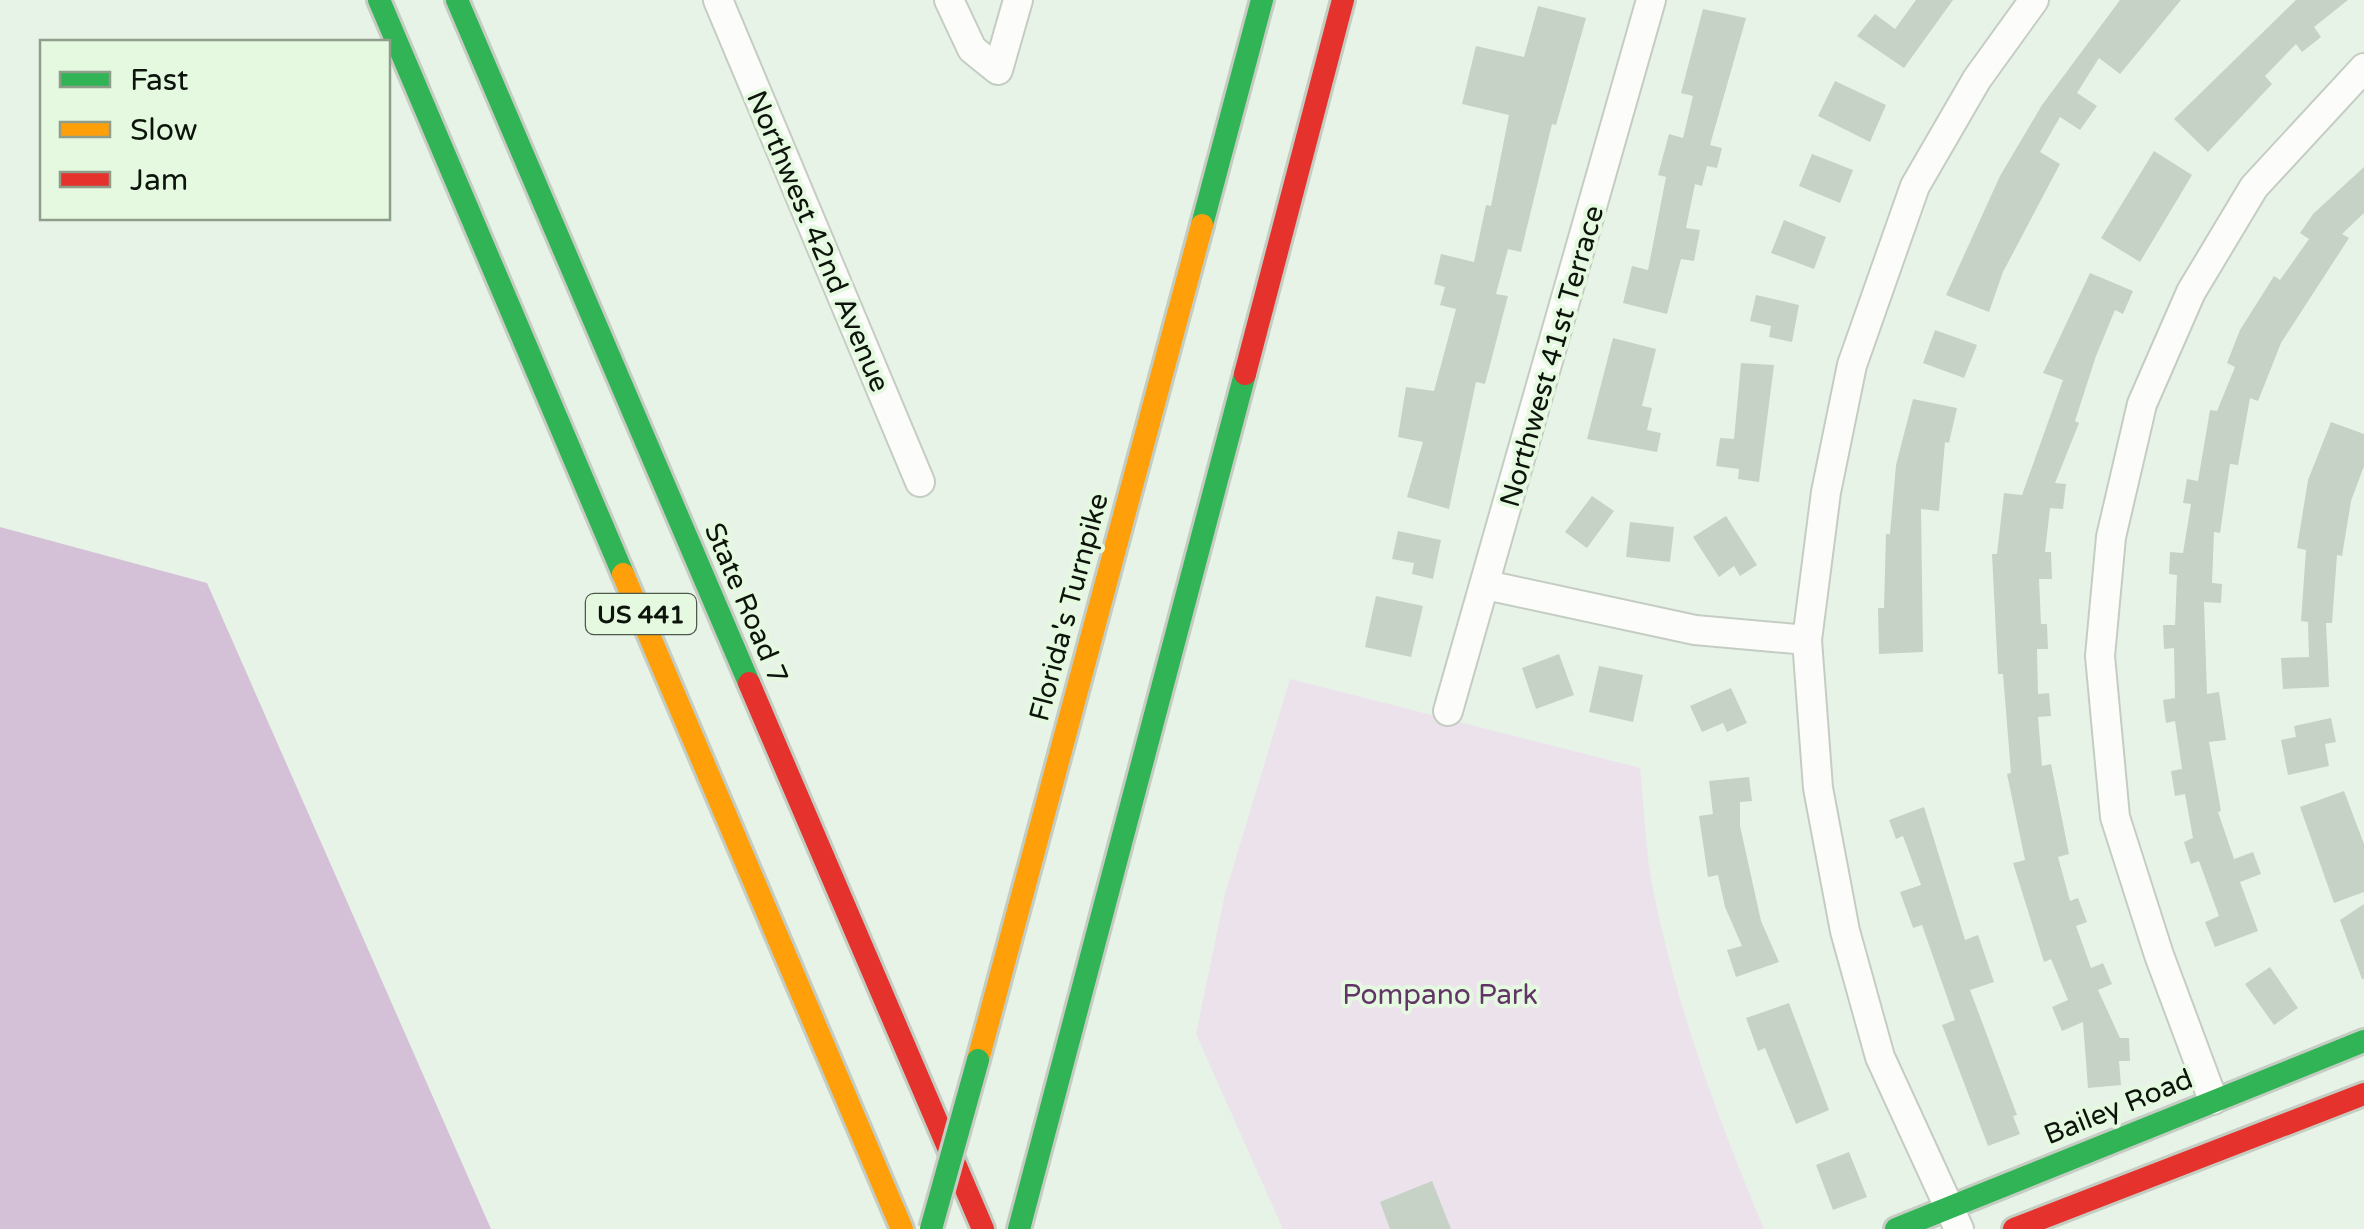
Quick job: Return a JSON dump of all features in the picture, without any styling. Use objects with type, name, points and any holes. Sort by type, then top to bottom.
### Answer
[{"type":"main road","name":"US 441","points":[[379,0],[902,1229]]},
{"type":"main road","name":"State Road 7","points":[[457,0],[983,1229]]},
{"type":"main road","name":"Florida's Turnpike","points":[[931,1229],[1262,0]]},
{"type":"main road","points":[[1019,1229],[1343,0]]},
{"type":"main road","name":"Bailey Road","points":[[1896,1229],[1954,1218],[2213,1100],[2364,1041]]},
{"type":"main road","points":[[2014,1229],[2364,1094]]},
{"type":"street","name":"Northwest 42nd Avenue","points":[[718,0],[920,482]]},
{"type":"street","points":[[949,0],[972,49],[998,70],[1018,0]]},
{"type":"street","name":"Northwest 41st Terrace","points":[[1448,710],[1651,0]]},
{"type":"street","points":[[1954,1218],[1880,1057],[1845,931],[1818,788],[1807,640],[1826,492],[1858,347],[1916,186],[1977,79],[2034,0]]},
{"type":"street","points":[[2213,1100],[2159,955],[2116,818],[2100,656],[2111,537],[2142,404],[2191,292],[2254,186],[2364,68]]},
{"type":"street","points":[[1486,585],[1696,630],[1807,640]]},
{"type":"green space","name":"Pompano Park","points":[[1290,679],[1640,768],[1650,870],[1661,928],[1714,1102],[1764,1229],[1283,1229],[1196,1034],[1225,894]]},
{"type":"shaded area","points":[[0,527],[207,583],[491,1229],[0,1229]]},
{"type":"building","points":[[1916,0],[1953,0],[1904,68],[1857,36],[1875,14],[1895,29]]},
{"type":"building","points":[[2120,0],[2181,0],[2120,74],[2099,58],[2077,93],[2097,106],[2080,130],[2060,117],[2040,152],[2060,164],[2003,272],[1989,312],[1946,295],[2000,176],[2042,105]]},
{"type":"building","points":[[2296,0],[2348,0],[2314,27],[2321,37],[2302,52],[2296,44],[2265,76],[2272,84],[2208,152],[2174,119]]},
{"type":"building","points":[[1538,6],[1586,18],[1556,125],[1552,124],[1521,252],[1508,249],[1496,294],[1508,296],[1485,384],[1476,382],[1449,509],[1407,497],[1423,442],[1398,437],[1406,387],[1434,391],[1456,309],[1440,305],[1445,287],[1434,284],[1441,254],[1474,262],[1486,205],[1491,206],[1509,115],[1462,104],[1476,46],[1524,57]]},
{"type":"building","points":[[1703,9],[1746,18],[1710,145],[1722,148],[1717,168],[1707,166],[1702,186],[1695,184],[1686,228],[1700,230],[1694,261],[1681,259],[1667,314],[1623,303],[1632,266],[1648,270],[1666,177],[1658,175],[1669,134],[1683,138],[1693,96],[1681,93]]},
{"type":"building","points":[[1835,81],[1886,105],[1870,142],[1818,116]]},
{"type":"building","points":[[2154,151],[2192,175],[2140,262],[2101,238]]},
{"type":"building","points":[[1812,154],[1853,170],[1840,203],[1799,186]]},
{"type":"building","points":[[2364,167],[2364,213],[2342,234],[2349,238],[2281,343],[2258,401],[2250,398],[2238,465],[2230,464],[2220,533],[2214,532],[2212,583],[2222,584],[2221,603],[2204,602],[2207,694],[2219,692],[2226,740],[2209,742],[2221,811],[2218,812],[2234,859],[2253,852],[2261,874],[2240,882],[2258,931],[2215,947],[2205,922],[2219,916],[2199,861],[2191,864],[2184,842],[2193,838],[2185,794],[2175,796],[2171,771],[2182,769],[2175,721],[2166,723],[2163,700],[2175,698],[2174,648],[2164,649],[2163,625],[2175,625],[2177,575],[2169,574],[2170,552],[2183,553],[2191,504],[2183,503],[2187,479],[2198,481],[2210,410],[2217,411],[2235,367],[2227,363],[2240,330],[2274,276],[2280,280],[2309,239],[2300,233],[2313,214]]},
{"type":"building","points":[[1784,220],[1826,237],[1814,269],[1771,253]]},
{"type":"building","points":[[2090,273],[2133,291],[2123,314],[2115,310],[2096,356],[2075,421],[2079,423],[2055,483],[2066,484],[2063,509],[2050,508],[2045,552],[2051,552],[2052,579],[2039,579],[2041,624],[2047,624],[2048,649],[2037,649],[2038,694],[2049,693],[2051,716],[2038,717],[2042,766],[2051,764],[2069,854],[2058,857],[2070,901],[2078,898],[2087,922],[2076,926],[2091,968],[2103,963],[2112,984],[2098,990],[2120,1038],[2129,1038],[2130,1061],[2119,1061],[2121,1085],[2088,1088],[2083,1022],[2062,1031],[2052,1007],[2068,1000],[2051,959],[2044,962],[2013,863],[2025,860],[2007,774],[2011,773],[2003,674],[1998,674],[1992,554],[1997,554],[2004,493],[2022,495],[2063,380],[2043,373]]},
{"type":"building","points":[[1756,295],[1799,305],[1792,342],[1769,337],[1771,326],[1750,321]]},
{"type":"building","points":[[1935,330],[1977,345],[1964,378],[1923,363]]},
{"type":"building","points":[[1613,338],[1656,349],[1642,406],[1652,408],[1647,430],[1661,433],[1657,452],[1587,439]]},
{"type":"building","points":[[1741,363],[1774,365],[1759,482],[1738,479],[1739,469],[1716,466],[1720,438],[1734,439]]},
{"type":"building","points":[[1913,399],[1957,408],[1949,443],[1945,442],[1939,511],[1921,509],[1923,652],[1879,654],[1878,608],[1884,608],[1886,534],[1890,534],[1896,465]]},
{"type":"building","points":[[2331,422],[2364,434],[2364,466],[2351,501],[2342,556],[2337,555],[2332,623],[2326,623],[2329,687],[2283,689],[2281,658],[2309,657],[2308,622],[2301,621],[2306,550],[2297,548],[2308,480]]},
{"type":"building","points":[[1592,496],[1614,511],[1587,548],[1565,532]]},
{"type":"building","points":[[1726,516],[1757,565],[1740,576],[1734,566],[1719,577],[1693,537]]},
{"type":"building","points":[[1630,522],[1674,527],[1670,562],[1626,557]]},
{"type":"building","points":[[1398,531],[1441,540],[1433,579],[1412,574],[1414,563],[1392,559]]},
{"type":"building","points":[[1376,596],[1423,606],[1411,657],[1365,647]]},
{"type":"building","points":[[1559,654],[1574,695],[1536,709],[1522,668]]},
{"type":"building","points":[[1599,666],[1643,675],[1633,722],[1589,712]]},
{"type":"building","points":[[1731,688],[1747,723],[1727,732],[1723,723],[1702,732],[1690,706]]},
{"type":"building","points":[[2331,718],[2336,742],[2325,744],[2329,766],[2288,775],[2281,740],[2296,737],[2294,726]]},
{"type":"building","points":[[1749,777],[1752,801],[1740,802],[1740,826],[1761,921],[1779,962],[1736,977],[1727,950],[1742,946],[1725,907],[1718,875],[1708,877],[1699,816],[1713,814],[1709,781]]},
{"type":"building","points":[[2344,791],[2364,844],[2364,892],[2334,903],[2300,807]]},
{"type":"building","points":[[1924,807],[1965,940],[1978,935],[1994,982],[1970,990],[2017,1115],[2013,1116],[2020,1134],[1988,1146],[1942,1025],[1955,1020],[1922,925],[1913,928],[1900,892],[1921,885],[1903,836],[1896,839],[1889,820]]},
{"type":"building","points":[[2364,904],[2364,979],[2362,979],[2340,920]]},
{"type":"building","points":[[2270,967],[2298,1008],[2274,1025],[2245,984]]},
{"type":"building","points":[[1789,1003],[1829,1110],[1796,1124],[1765,1048],[1758,1051],[1746,1018]]},
{"type":"building","points":[[1849,1152],[1867,1197],[1833,1210],[1816,1165]]},
{"type":"building","points":[[1432,1181],[1451,1229],[1390,1229],[1380,1202]]},
{"type":"traffic: fast","points":[[379,0],[623,574]]},
{"type":"traffic: fast","points":[[457,0],[749,683]]},
{"type":"traffic: fast","points":[[1202,225],[1262,0]]},
{"type":"traffic: fast","points":[[1019,1229],[1245,374]]},
{"type":"traffic: fast","points":[[1896,1229],[2364,1041]]},
{"type":"traffic: fast","points":[[931,1229],[978,1060]]},
{"type":"traffic: slow","points":[[978,1060],[1202,225]]},
{"type":"traffic: slow","points":[[623,574],[902,1229]]},
{"type":"traffic: jam","points":[[1245,374],[1343,0]]},
{"type":"traffic: jam","points":[[749,683],[983,1229]]},
{"type":"traffic: jam","points":[[2014,1229],[2364,1094]]}]
